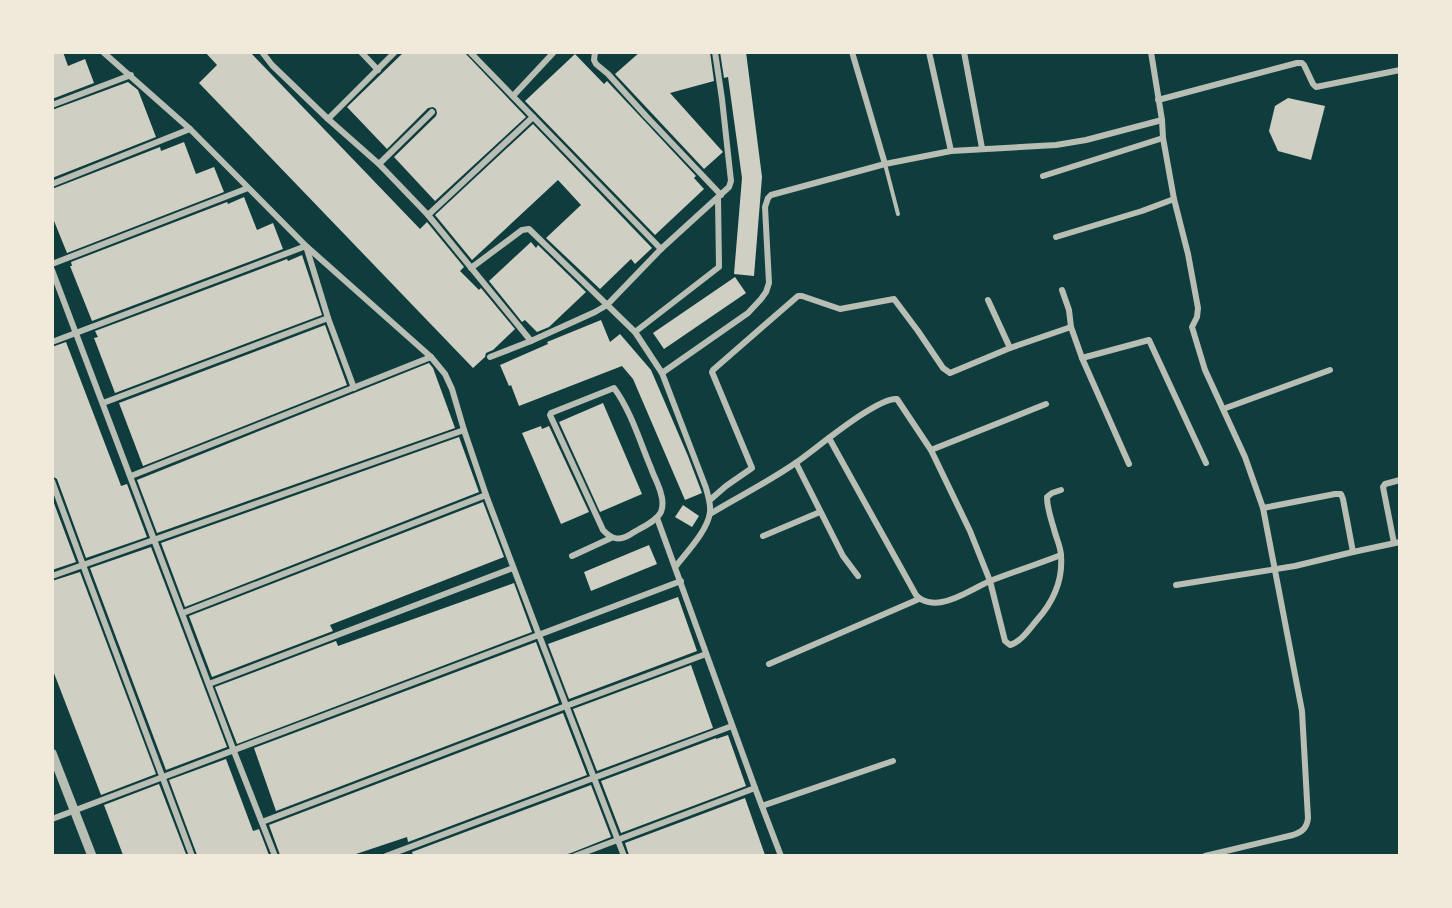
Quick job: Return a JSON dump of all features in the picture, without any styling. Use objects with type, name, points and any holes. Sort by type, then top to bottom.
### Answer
[{"type":"street","points":[[103,52],[190,129],[306,246],[431,357],[445,374],[452,388],[486,495],[513,568],[624,855]]},
{"type":"street","points":[[262,52],[328,119],[380,164],[428,216],[531,342]]},
{"type":"street","points":[[361,52],[378,70]]},
{"type":"street","points":[[328,119],[395,52]]},
{"type":"street","points":[[470,52],[661,249]]},
{"type":"street","points":[[513,96],[554,52]]},
{"type":"street","points":[[595,52],[596,64],[608,74],[720,196],[719,267],[635,332]]},
{"type":"street","points":[[490,357],[531,342],[607,305],[661,249],[730,185],[715,52]]},
{"type":"street","points":[[852,52],[885,164]]},
{"type":"street","points":[[928,52],[951,151]]},
{"type":"street","points":[[964,52],[982,148]]},
{"type":"street","points":[[1151,52],[1174,199],[1188,254],[1198,308],[1192,327],[1205,370],[1245,457],[1263,508],[1302,711],[1308,818],[1304,830],[1293,836],[1225,853],[1205,855]]},
{"type":"street","points":[[1158,100],[1298,63],[1304,65],[1313,84],[1318,87],[1400,70]]},
{"type":"street","points":[[52,105],[131,75]]},
{"type":"street","points":[[380,164],[432,112]]},
{"type":"street","points":[[428,216],[534,117]]},
{"type":"street","points":[[662,373],[748,313],[766,292],[769,283],[765,207],[768,198],[775,194],[885,164],[951,151],[1056,145],[1086,140],[1162,120]]},
{"type":"street","points":[[52,184],[190,129]]},
{"type":"street","points":[[1043,176],[1163,138]]},
{"type":"street","points":[[52,264],[248,188]]},
{"type":"street","points":[[1056,237],[1174,199]]},
{"type":"street","points":[[471,268],[522,230],[529,229],[635,332],[662,373],[710,500],[710,514],[705,526],[676,566]]},
{"type":"street","points":[[306,246],[328,318],[354,388]]},
{"type":"street","points":[[52,342],[306,246]]},
{"type":"street","points":[[52,270],[275,855]]},
{"type":"street","points":[[1062,290],[1069,310],[1071,327],[1082,358],[1129,464]]},
{"type":"street","points":[[710,500],[752,468],[712,370],[798,296],[840,309],[894,299],[943,368],[950,372],[1071,327]]},
{"type":"street","points":[[988,300],[1010,348]]},
{"type":"street","points":[[103,403],[328,318]]},
{"type":"street","points":[[1082,358],[1149,340],[1206,463]]},
{"type":"street","points":[[131,476],[431,357]]},
{"type":"street","points":[[1223,410],[1330,370]]},
{"type":"street","points":[[572,556],[611,538],[625,537],[657,518],[662,507],[661,491],[641,441],[615,389],[550,413],[603,530],[611,538]]},
{"type":"street","points":[[710,514],[796,463],[868,411],[894,398],[897,399],[931,450],[970,531],[990,581],[1005,640],[1010,645],[1025,634],[1055,596],[1061,555],[1047,497],[1061,490]]},
{"type":"street","points":[[931,450],[1046,404]]},
{"type":"street","points":[[52,576],[464,430]]},
{"type":"street","points":[[829,438],[919,599],[932,603],[943,602],[990,581],[1061,555]]},
{"type":"street","points":[[796,463],[843,556],[858,576]]},
{"type":"street","points":[[1176,585],[1275,570],[1397,543],[1383,488],[1385,484],[1400,480]]},
{"type":"street","points":[[52,481],[192,855]]},
{"type":"street","points":[[1263,508],[1341,494],[1353,552]]},
{"type":"street","points":[[183,613],[486,495]]},
{"type":"street","points":[[763,536],[820,512]]},
{"type":"street","points":[[657,518],[781,855]]},
{"type":"street","points":[[209,684],[513,568]]},
{"type":"street","points":[[52,819],[681,581]]},
{"type":"street","points":[[769,664],[919,599]]},
{"type":"street","points":[[262,822],[706,654]]},
{"type":"street","points":[[386,855],[732,726]]},
{"type":"street","points":[[52,753],[92,855]]},
{"type":"street","points":[[762,806],[893,761]]},
{"type":"street","points":[[575,855],[755,788]]},
{"type":"lane","points":[[885,164],[898,214]]},
{"type":"building","points":[[52,52],[63,52],[68,66],[85,59],[94,83],[52,99]]},
{"type":"building","points":[[205,52],[250,52],[420,229],[427,222],[464,267],[460,271],[479,290],[481,288],[515,329],[493,350],[486,353],[485,357],[473,368],[199,83],[217,65]]},
{"type":"building","points":[[404,52],[464,52],[526,117],[435,201],[394,157],[436,116],[436,109],[428,108],[387,149],[347,107]]},
{"type":"building","points":[[640,52],[710,52],[714,81],[670,93],[723,152],[704,169],[615,74]]},
{"type":"building","points":[[720,52],[746,52],[762,177],[754,276],[734,274],[742,178],[728,77],[724,78]]},
{"type":"building","points":[[575,54],[604,84],[607,81],[696,176],[694,178],[704,189],[655,235],[525,101]]},
{"type":"building","points":[[128,82],[138,90],[156,137],[52,178],[52,110]]},
{"type":"building","points":[[1288,98],[1325,106],[1311,160],[1278,151],[1269,131],[1275,106]]},
{"type":"building","points":[[533,124],[652,248],[635,264],[631,259],[600,289],[546,238],[581,205],[558,180],[472,260],[435,215]]},
{"type":"building","points":[[184,142],[196,174],[214,167],[224,192],[67,253],[52,216],[52,189],[160,147],[161,151]]},
{"type":"building","points":[[244,197],[257,230],[273,223],[283,249],[92,321],[70,266],[72,266],[71,262]]},
{"type":"building","points":[[531,242],[536,248],[538,245],[586,292],[549,327],[537,332],[525,320],[522,322],[489,281]]},
{"type":"building","points":[[302,255],[322,315],[115,393],[94,338],[98,337],[95,331]]},
{"type":"building","points":[[735,277],[746,293],[664,349],[653,333]]},
{"type":"building","points":[[601,320],[610,342],[620,334],[651,370],[702,493],[685,500],[633,379],[622,366],[519,406],[500,365],[548,344],[547,342]]},
{"type":"building","points":[[325,325],[347,385],[143,466],[119,403]]},
{"type":"building","points":[[66,342],[121,486],[127,484],[147,537],[86,558],[57,479],[52,476],[52,347]]},
{"type":"building","points":[[429,363],[433,368],[455,428],[157,533],[137,480]]},
{"type":"building","points":[[603,403],[642,494],[600,512],[559,422]]},
{"type":"building","points":[[541,426],[542,429],[549,426],[589,512],[561,524],[522,433]]},
{"type":"building","points":[[459,437],[479,492],[185,607],[161,543]]},
{"type":"building","points":[[52,498],[76,562],[52,570]]},
{"type":"building","points":[[483,502],[504,557],[330,625],[333,631],[212,677],[189,616]]},
{"type":"building","points":[[683,505],[699,516],[692,527],[675,517]]},
{"type":"building","points":[[649,545],[657,564],[591,591],[584,572]]},
{"type":"building","points":[[151,547],[227,747],[166,770],[90,568]]},
{"type":"building","points":[[80,572],[156,774],[101,795],[52,668],[52,581]]},
{"type":"building","points":[[514,583],[532,632],[237,744],[215,687],[336,641],[338,646]]},
{"type":"building","points":[[678,597],[697,651],[569,699],[548,644]]},
{"type":"building","points":[[536,642],[559,703],[276,811],[254,748]]},
{"type":"building","points":[[691,665],[713,728],[597,771],[573,709]]},
{"type":"building","points":[[563,713],[587,775],[408,842],[407,837],[353,855],[280,855],[269,825]]},
{"type":"building","points":[[728,735],[746,786],[621,833],[601,781]]},
{"type":"building","points":[[226,759],[253,831],[259,829],[269,855],[197,855],[169,780]]},
{"type":"building","points":[[159,784],[186,854],[123,855],[104,805]]},
{"type":"building","points":[[591,785],[611,837],[571,853],[564,855],[413,855],[412,852]]},
{"type":"building","points":[[745,798],[765,855],[629,855],[625,843]]}]
